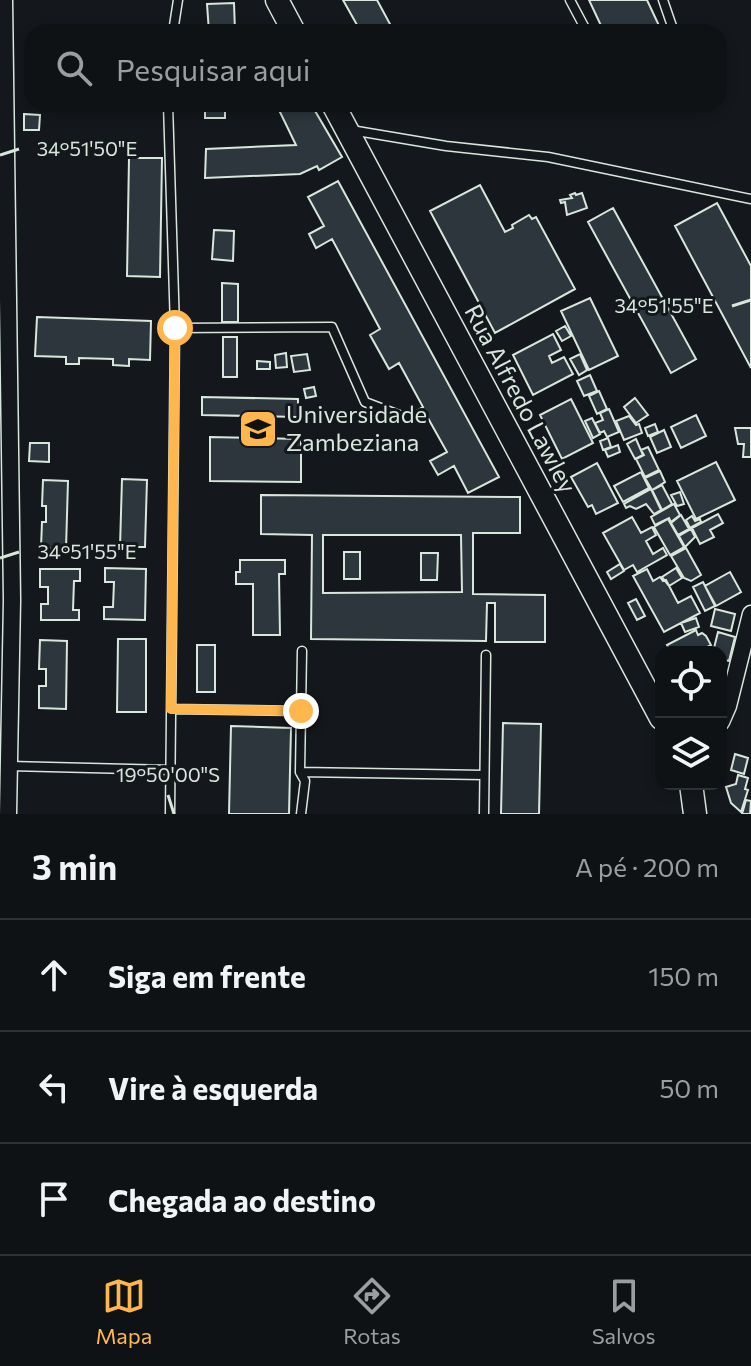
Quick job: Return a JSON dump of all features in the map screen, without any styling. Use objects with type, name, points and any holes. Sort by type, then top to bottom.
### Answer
[{"type":"main road","points":[[277,0],[290,24]]},
{"type":"main road","name":"Rua Alfredo Lawley","points":[[337,112],[655,707]]},
{"type":"main road","points":[[692,790],[695,814]]},
{"type":"street","points":[[4,0],[8,814]]},
{"type":"street","points":[[723,718],[751,614]]},
{"type":"lane","points":[[174,24],[178,0]]},
{"type":"lane","points":[[570,0],[583,24]]},
{"type":"lane","points":[[663,0],[671,24]]},
{"type":"lane","points":[[168,112],[175,328],[170,814]]},
{"type":"lane","points":[[347,129],[446,146],[548,157],[751,199]]},
{"type":"lane","points":[[175,328],[332,327],[365,402],[399,415]]},
{"type":"lane","points":[[301,814],[305,781],[300,772],[302,651]]},
{"type":"lane","points":[[484,814],[486,655]]},
{"type":"lane","points":[[171,709],[301,711]]},
{"type":"lane","points":[[6,755],[171,770]]},
{"type":"lane","points":[[300,772],[484,775]]},
{"type":"building","points":[[343,0],[377,0],[390,24],[356,24]]},
{"type":"building","points":[[589,0],[647,0],[658,24],[600,24]]},
{"type":"building","points":[[234,3],[235,24],[208,24],[207,4]]},
{"type":"building","points":[[205,112],[225,112],[225,118],[205,118]]},
{"type":"building","points":[[280,112],[316,112],[342,157],[319,170],[317,166],[300,174],[205,178],[206,149],[296,145]]},
{"type":"building","points":[[24,114],[40,115],[39,130],[24,130]]},
{"type":"building","points":[[129,158],[162,158],[160,277],[127,276]]},
{"type":"building","points":[[338,181],[499,477],[468,493],[454,466],[438,475],[430,461],[447,452],[424,411],[416,416],[414,412],[423,407],[399,363],[389,369],[370,335],[380,329],[332,239],[316,248],[309,234],[324,226],[308,197]]},
{"type":"building","points":[[480,185],[505,232],[529,215],[532,219],[536,217],[575,289],[495,333],[430,211]]},
{"type":"building","points":[[582,193],[587,208],[567,215],[565,202],[561,203],[560,200],[572,198],[570,195]]},
{"type":"building","points":[[717,203],[751,266],[751,368],[675,226]]},
{"type":"building","points":[[613,208],[696,359],[671,373],[588,222]]},
{"type":"building","points":[[214,230],[234,231],[233,261],[212,259]]},
{"type":"building","points":[[222,283],[238,284],[238,322],[222,322]]},
{"type":"building","points":[[590,298],[618,356],[589,370],[561,311]]},
{"type":"building","points":[[37,317],[151,321],[150,360],[129,359],[129,366],[113,365],[113,359],[79,358],[79,364],[66,364],[66,357],[35,356]]},
{"type":"building","points":[[565,326],[571,336],[562,341],[556,331]]},
{"type":"building","points":[[553,334],[561,350],[549,356],[552,363],[564,357],[573,374],[533,395],[513,355]]},
{"type":"building","points":[[223,337],[237,337],[237,377],[223,377]]},
{"type":"building","points":[[286,353],[287,367],[276,368],[275,355]]},
{"type":"building","points":[[307,354],[310,370],[294,372],[291,356]]},
{"type":"building","points":[[580,354],[587,370],[579,375],[570,359]]},
{"type":"building","points":[[257,361],[270,362],[270,369],[257,369]]},
{"type":"building","points":[[590,375],[597,391],[584,396],[577,381]]},
{"type":"building","points":[[314,387],[316,396],[306,398],[304,389]]},
{"type":"building","points":[[599,391],[607,409],[597,414],[589,396]]},
{"type":"building","points":[[202,397],[298,399],[298,417],[202,415]]},
{"type":"building","points":[[635,398],[648,415],[636,423],[624,407]]},
{"type":"building","points":[[571,399],[593,443],[562,459],[540,415]]},
{"type":"building","points":[[609,409],[619,432],[607,437],[604,431],[600,433],[595,423],[603,420],[600,413]]},
{"type":"building","points":[[696,415],[706,436],[681,448],[671,427]]},
{"type":"building","points":[[629,416],[636,425],[639,424],[642,433],[624,440],[616,421]]},
{"type":"building","points":[[592,418],[600,434],[593,438],[585,421]]},
{"type":"building","points":[[655,424],[658,432],[648,436],[645,428]]},
{"type":"building","points":[[735,428],[751,428],[751,457],[743,457],[744,444],[738,444]]},
{"type":"building","points":[[664,430],[671,447],[657,453],[650,437]]},
{"type":"building","points":[[210,437],[301,439],[301,482],[210,481]]},
{"type":"building","points":[[608,438],[611,447],[603,450],[600,441]]},
{"type":"building","points":[[636,439],[643,455],[635,459],[627,444]]},
{"type":"building","points":[[30,443],[49,443],[49,462],[29,461]]},
{"type":"building","points":[[618,445],[620,452],[608,457],[605,450]]},
{"type":"building","points":[[648,447],[659,470],[645,477],[636,459],[644,455],[641,450]]},
{"type":"building","points":[[716,462],[735,500],[696,519],[677,481]]},
{"type":"building","points":[[597,463],[618,503],[596,514],[592,505],[588,507],[571,477]]},
{"type":"building","points":[[660,471],[665,482],[652,490],[645,478]]},
{"type":"building","points":[[641,472],[649,488],[623,502],[614,486]]},
{"type":"building","points":[[122,479],[147,480],[145,547],[120,547]]},
{"type":"building","points":[[43,480],[68,481],[66,549],[41,548],[42,522],[46,522],[46,506],[42,506]]},
{"type":"building","points":[[662,485],[672,504],[662,510],[652,490]]},
{"type":"building","points":[[651,489],[661,510],[654,514],[646,504],[636,509],[626,508],[624,504]]},
{"type":"building","points":[[680,492],[684,504],[677,506],[671,495]]},
{"type":"building","points":[[261,495],[520,497],[520,533],[473,533],[473,594],[545,595],[545,642],[495,642],[495,603],[487,603],[486,641],[311,639],[312,535],[261,534]],"holes":[[[323,535],[461,535],[462,592],[323,593]]]},
{"type":"building","points":[[674,504],[680,515],[671,522],[669,518],[655,525],[651,517]]},
{"type":"building","points":[[718,514],[723,523],[710,530],[714,537],[700,544],[692,528]]},
{"type":"building","points":[[681,515],[689,529],[678,535],[671,523]]},
{"type":"building","points":[[692,516],[695,521],[700,519],[701,522],[690,528],[686,520]]},
{"type":"building","points":[[632,517],[641,533],[652,527],[656,535],[646,541],[653,554],[663,548],[667,555],[637,572],[633,565],[624,570],[603,533]]},
{"type":"building","points":[[668,519],[684,547],[670,555],[654,527]]},
{"type":"building","points":[[691,529],[695,537],[685,547],[679,536]]},
{"type":"building","points":[[686,548],[701,575],[691,581],[684,578],[671,556]]},
{"type":"building","points":[[344,552],[360,552],[360,579],[344,579]]},
{"type":"building","points":[[421,553],[438,553],[437,580],[421,580]]},
{"type":"building","points":[[240,560],[285,560],[285,574],[279,574],[280,635],[253,635],[253,584],[236,584]]},
{"type":"building","points":[[620,564],[624,571],[611,579],[607,572]]},
{"type":"building","points":[[105,568],[146,569],[145,620],[104,619],[104,607],[113,607],[114,582],[105,582]]},
{"type":"building","points":[[676,568],[682,578],[669,586],[662,577]]},
{"type":"building","points":[[40,569],[80,569],[80,581],[74,581],[73,610],[79,610],[79,620],[41,620],[41,604],[48,604],[48,587],[40,587]]},
{"type":"building","points":[[647,569],[653,581],[660,577],[666,580],[678,603],[691,596],[700,613],[664,632],[633,576]]},
{"type":"building","points":[[730,572],[741,592],[716,606],[705,586]]},
{"type":"building","points":[[703,582],[715,606],[705,611],[693,587]]},
{"type":"building","points":[[636,599],[645,616],[637,620],[628,603]]},
{"type":"building","points":[[715,609],[735,614],[731,631],[711,626]]},
{"type":"building","points":[[696,618],[699,627],[685,632],[681,623]]},
{"type":"building","points":[[696,630],[698,635],[702,633],[706,636],[711,645],[668,646]]},
{"type":"building","points":[[718,632],[735,637],[729,661],[727,646],[714,646]]},
{"type":"building","points":[[118,639],[146,639],[146,712],[117,712]]},
{"type":"building","points":[[40,640],[67,641],[66,709],[39,708],[39,686],[46,686],[46,669],[39,669]]},
{"type":"building","points":[[197,645],[215,645],[215,692],[197,692]]},
{"type":"building","points":[[503,723],[541,724],[539,814],[501,814]]},
{"type":"building","points":[[231,726],[291,728],[289,814],[229,814]]},
{"type":"building","points":[[735,754],[748,758],[744,774],[731,770]]},
{"type":"building","points":[[738,775],[748,778],[745,789],[748,790],[741,812],[731,803],[727,790],[727,787],[736,784]]},
{"type":"building","points":[[746,800],[751,801],[750,814],[742,814]]},
{"type":"place","name":"Universidade Zambeziana","points":[[258,429]]},
{"type":"route","points":[[175,328],[171,709],[301,711]]}]
